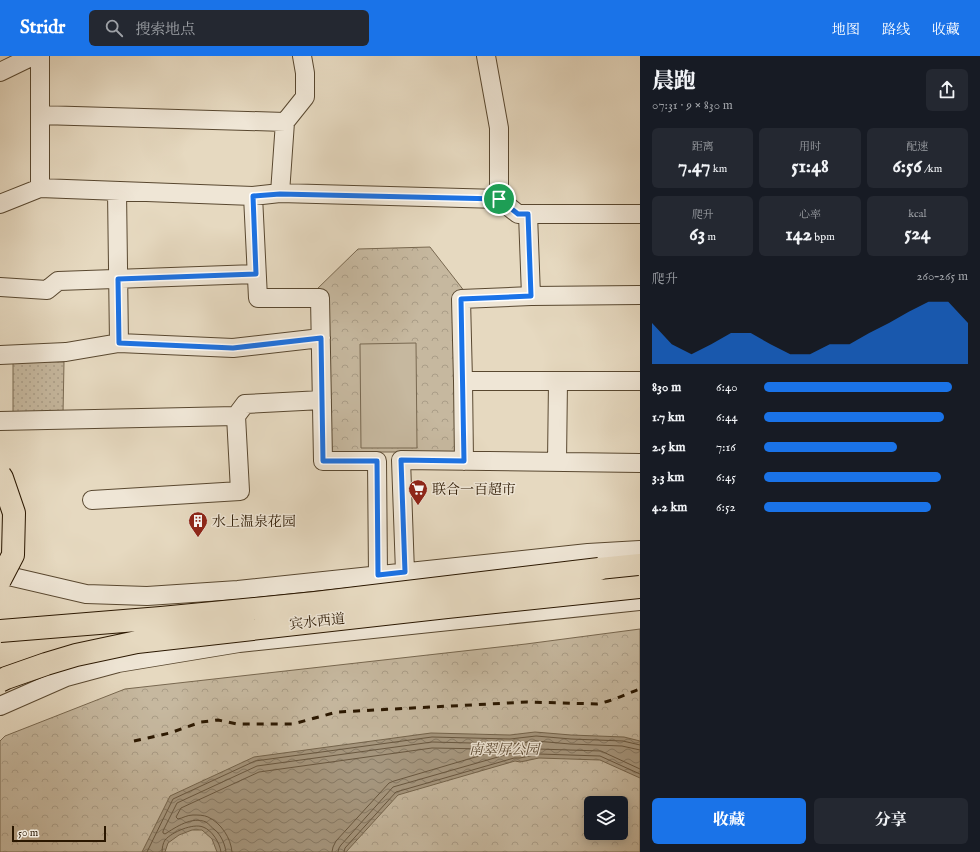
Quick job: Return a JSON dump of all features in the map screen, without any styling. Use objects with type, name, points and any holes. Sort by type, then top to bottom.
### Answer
[{"type":"main road","points":[[0,475],[14,513],[13,555],[0,580]]},
{"type":"main road","name":"宾水西道","points":[[0,631],[161,618],[269,607],[640,565]]},
{"type":"main road","name":"宾水西道","points":[[0,682],[6,678],[61,659],[137,642],[431,608],[640,587]]},
{"type":"street","points":[[0,72],[33,56]]},
{"type":"street","points":[[40,56],[40,188]]},
{"type":"street","points":[[280,194],[285,122],[305,97],[305,73],[302,56]]},
{"type":"street","points":[[486,56],[499,128],[499,199]]},
{"type":"street","points":[[40,115],[285,122]]},
{"type":"street","points":[[0,204],[40,188],[253,196],[280,194],[499,199],[518,214],[640,214]]},
{"type":"street","points":[[117,191],[119,343]]},
{"type":"street","points":[[253,196],[258,298],[320,298],[323,461],[401,460],[640,463]]},
{"type":"street","points":[[528,214],[531,296]]},
{"type":"street","points":[[0,287],[48,290],[58,281],[256,274]]},
{"type":"street","points":[[464,461],[461,299],[531,296],[640,296]]},
{"type":"street","points":[[0,355],[66,352],[119,343],[233,348],[321,338]]},
{"type":"street","points":[[463,381],[640,381]]},
{"type":"street","points":[[557,462],[558,381]]},
{"type":"street","points":[[92,500],[240,491],[236,416],[245,404],[322,400]]},
{"type":"street","points":[[0,422],[236,416]]},
{"type":"street","points":[[401,460],[405,572]]},
{"type":"street","points":[[377,461],[378,575]]},
{"type":"street","points":[[0,574],[86,594],[147,596],[238,590],[588,553],[640,550]]},
{"type":"street","points":[[0,706],[66,677],[118,663],[239,643],[640,601]]},
{"type":"green space","points":[[430,247],[465,292],[461,452],[320,452],[314,292],[358,249]]},
{"type":"green space","points":[[416,343],[417,448],[361,448],[360,344]]},
{"type":"green space","points":[[13,361],[64,362],[63,414],[13,413]]},
{"type":"green space","name":"南翠屏公园","points":[[640,629],[640,852],[0,852],[0,741],[5,736],[125,689],[526,644]]},
{"type":"water","points":[[535,732],[624,737],[640,741],[640,778],[600,760],[539,758],[520,762],[515,761],[398,795],[346,852],[217,852],[212,839],[202,830],[192,830],[179,835],[168,843],[165,852],[142,852],[170,796],[254,757],[431,733],[510,735]]},
{"type":"railway","points":[[134,741],[170,733],[201,722],[218,720],[237,724],[293,724],[337,712],[527,702],[597,704],[640,689]]},
{"type":"place","name":"联合一百超市","points":[[418,506]]},
{"type":"place","name":"水上温泉花园","points":[[198,538]]},
{"type":"route","points":[[280,194],[499,199],[518,214],[528,214],[531,296],[461,299],[464,461],[401,460],[405,572],[378,575],[377,461],[323,461],[321,338],[233,348],[119,343],[118,279],[256,274],[253,196],[280,194]]}]
